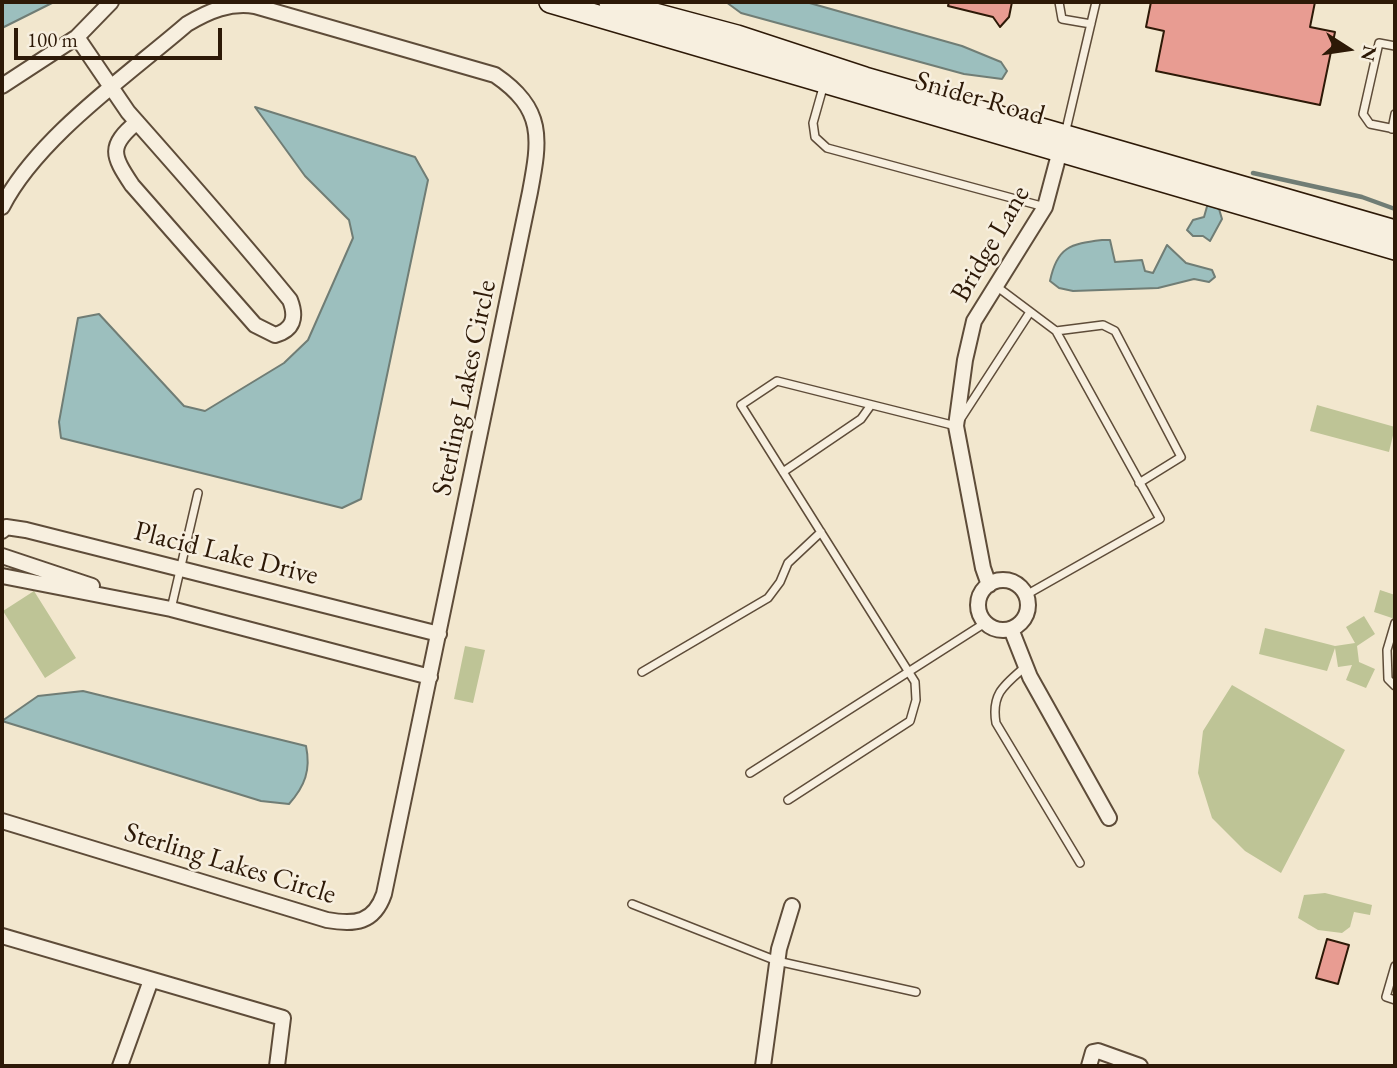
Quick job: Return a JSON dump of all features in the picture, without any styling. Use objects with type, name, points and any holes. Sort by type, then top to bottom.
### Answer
[{"type":"street","points":[[2,86],[77,37],[111,2]]},
{"type":"street","name":"Snider Road","points":[[550,2],[639,13],[1395,248]]},
{"type":"street","name":"Snider Road","points":[[610,2],[824,83],[1395,231]]},
{"type":"street","name":"Sterling Lakes Circle","points":[[2,207],[23,174],[50,143],[187,24],[225,7],[245,5],[476,68],[512,87],[526,102],[537,131],[538,152],[439,634],[384,894],[375,913],[358,923],[327,920],[2,821]]},
{"type":"street","points":[[77,37],[137,122],[290,300],[293,322],[286,332],[275,335],[255,325],[132,185],[117,163],[115,153],[120,136],[137,122]]},
{"type":"street","name":"Bridge Lane","points":[[985,623],[978,604],[983,591],[989,585],[983,568],[956,426],[974,321],[1045,207],[1063,143]]},
{"type":"street","name":"Placid Lake Drive","points":[[2,531],[6,527],[26,530],[439,634]]},
{"type":"street","points":[[2,556],[147,604]]},
{"type":"street","points":[[2,576],[171,609],[430,677]]},
{"type":"street","points":[[985,623],[998,630],[1011,629],[1023,621],[1027,613],[1026,595],[1010,582],[989,585]]},
{"type":"street","points":[[1011,629],[1026,666],[1109,818]]},
{"type":"street","points":[[763,1066],[777,961],[792,906]]},
{"type":"street","points":[[2,936],[283,1018],[277,1066]]},
{"type":"street","points":[[120,1066],[151,980]]},
{"type":"street","points":[[1091,1059],[1140,1066]]},
{"type":"lane","points":[[1059,2],[1062,19],[1091,24]]},
{"type":"lane","points":[[1063,143],[1096,2]]},
{"type":"lane","points":[[1395,46],[1379,43],[1363,114],[1370,124],[1394,129],[1395,114]]},
{"type":"lane","points":[[824,83],[813,123],[816,137],[827,148],[1045,207]]},
{"type":"lane","points":[[996,286],[1056,331],[1160,519],[1026,595]]},
{"type":"lane","points":[[788,800],[910,721],[916,700],[915,682],[741,405],[777,381],[956,426],[1030,312]]},
{"type":"lane","points":[[1056,331],[1103,325],[1115,331],[1181,457],[1139,482]]},
{"type":"lane","points":[[783,472],[861,419],[871,405]]},
{"type":"lane","points":[[171,609],[198,493]]},
{"type":"lane","points":[[642,672],[768,598],[780,582],[788,563],[821,532]]},
{"type":"lane","points":[[750,773],[985,623]]},
{"type":"lane","points":[[1395,623],[1387,650],[1388,680],[1395,686]]},
{"type":"lane","points":[[1026,666],[1001,688],[993,707],[996,723],[1080,863]]},
{"type":"lane","points":[[632,904],[777,961],[916,992]]},
{"type":"lane","points":[[1395,966],[1386,997],[1395,1000]]},
{"type":"green space","points":[[1317,405],[1395,427],[1389,452],[1310,431]]},
{"type":"green space","points":[[1380,590],[1395,595],[1395,619],[1374,612]]},
{"type":"green space","points":[[34,591],[76,658],[45,678],[3,611]]},
{"type":"green space","points":[[1364,616],[1375,634],[1357,646],[1359,662],[1375,669],[1366,688],[1346,680],[1352,665],[1338,667],[1335,648],[1327,671],[1259,654],[1265,628],[1335,646],[1355,643],[1346,627]]},
{"type":"green space","points":[[465,646],[485,650],[473,703],[454,699]]},
{"type":"green space","points":[[1232,685],[1345,750],[1281,873],[1245,851],[1212,818],[1198,773],[1203,731]]},
{"type":"green space","points":[[1325,893],[1372,905],[1370,915],[1354,912],[1350,927],[1342,933],[1318,930],[1298,918],[1304,895]]},
{"type":"water","points":[[2,2],[54,2],[2,28]]},
{"type":"water","points":[[726,2],[806,2],[962,46],[1001,62],[1007,71],[1002,79],[964,74],[741,13]]},
{"type":"water","points":[[255,107],[415,157],[428,180],[361,499],[342,508],[61,438],[59,422],[78,318],[99,314],[184,406],[205,411],[284,363],[308,340],[353,238],[349,220],[305,176]]},
{"type":"water","points":[[1208,203],[1219,209],[1222,219],[1210,241],[1203,236],[1193,236],[1187,230],[1193,220],[1204,217]]},
{"type":"water","points":[[1110,240],[1115,262],[1142,260],[1145,271],[1153,273],[1167,245],[1186,263],[1212,270],[1215,277],[1209,282],[1194,279],[1158,288],[1073,291],[1059,288],[1050,281],[1057,261],[1067,249],[1081,243]]},
{"type":"water","points":[[83,691],[306,746],[308,763],[303,784],[289,804],[261,801],[2,721],[38,696]]},
{"type":"building","points":[[949,2],[1012,2],[1009,17],[1000,27],[993,17],[948,6]]},
{"type":"building","points":[[1151,2],[1315,2],[1310,27],[1335,32],[1320,105],[1156,71],[1164,31],[1146,27]]},
{"type":"building","points":[[1327,939],[1349,945],[1338,984],[1316,978]]},
{"type":"waterway","points":[[1253,173],[1362,197],[1395,209]]}]
